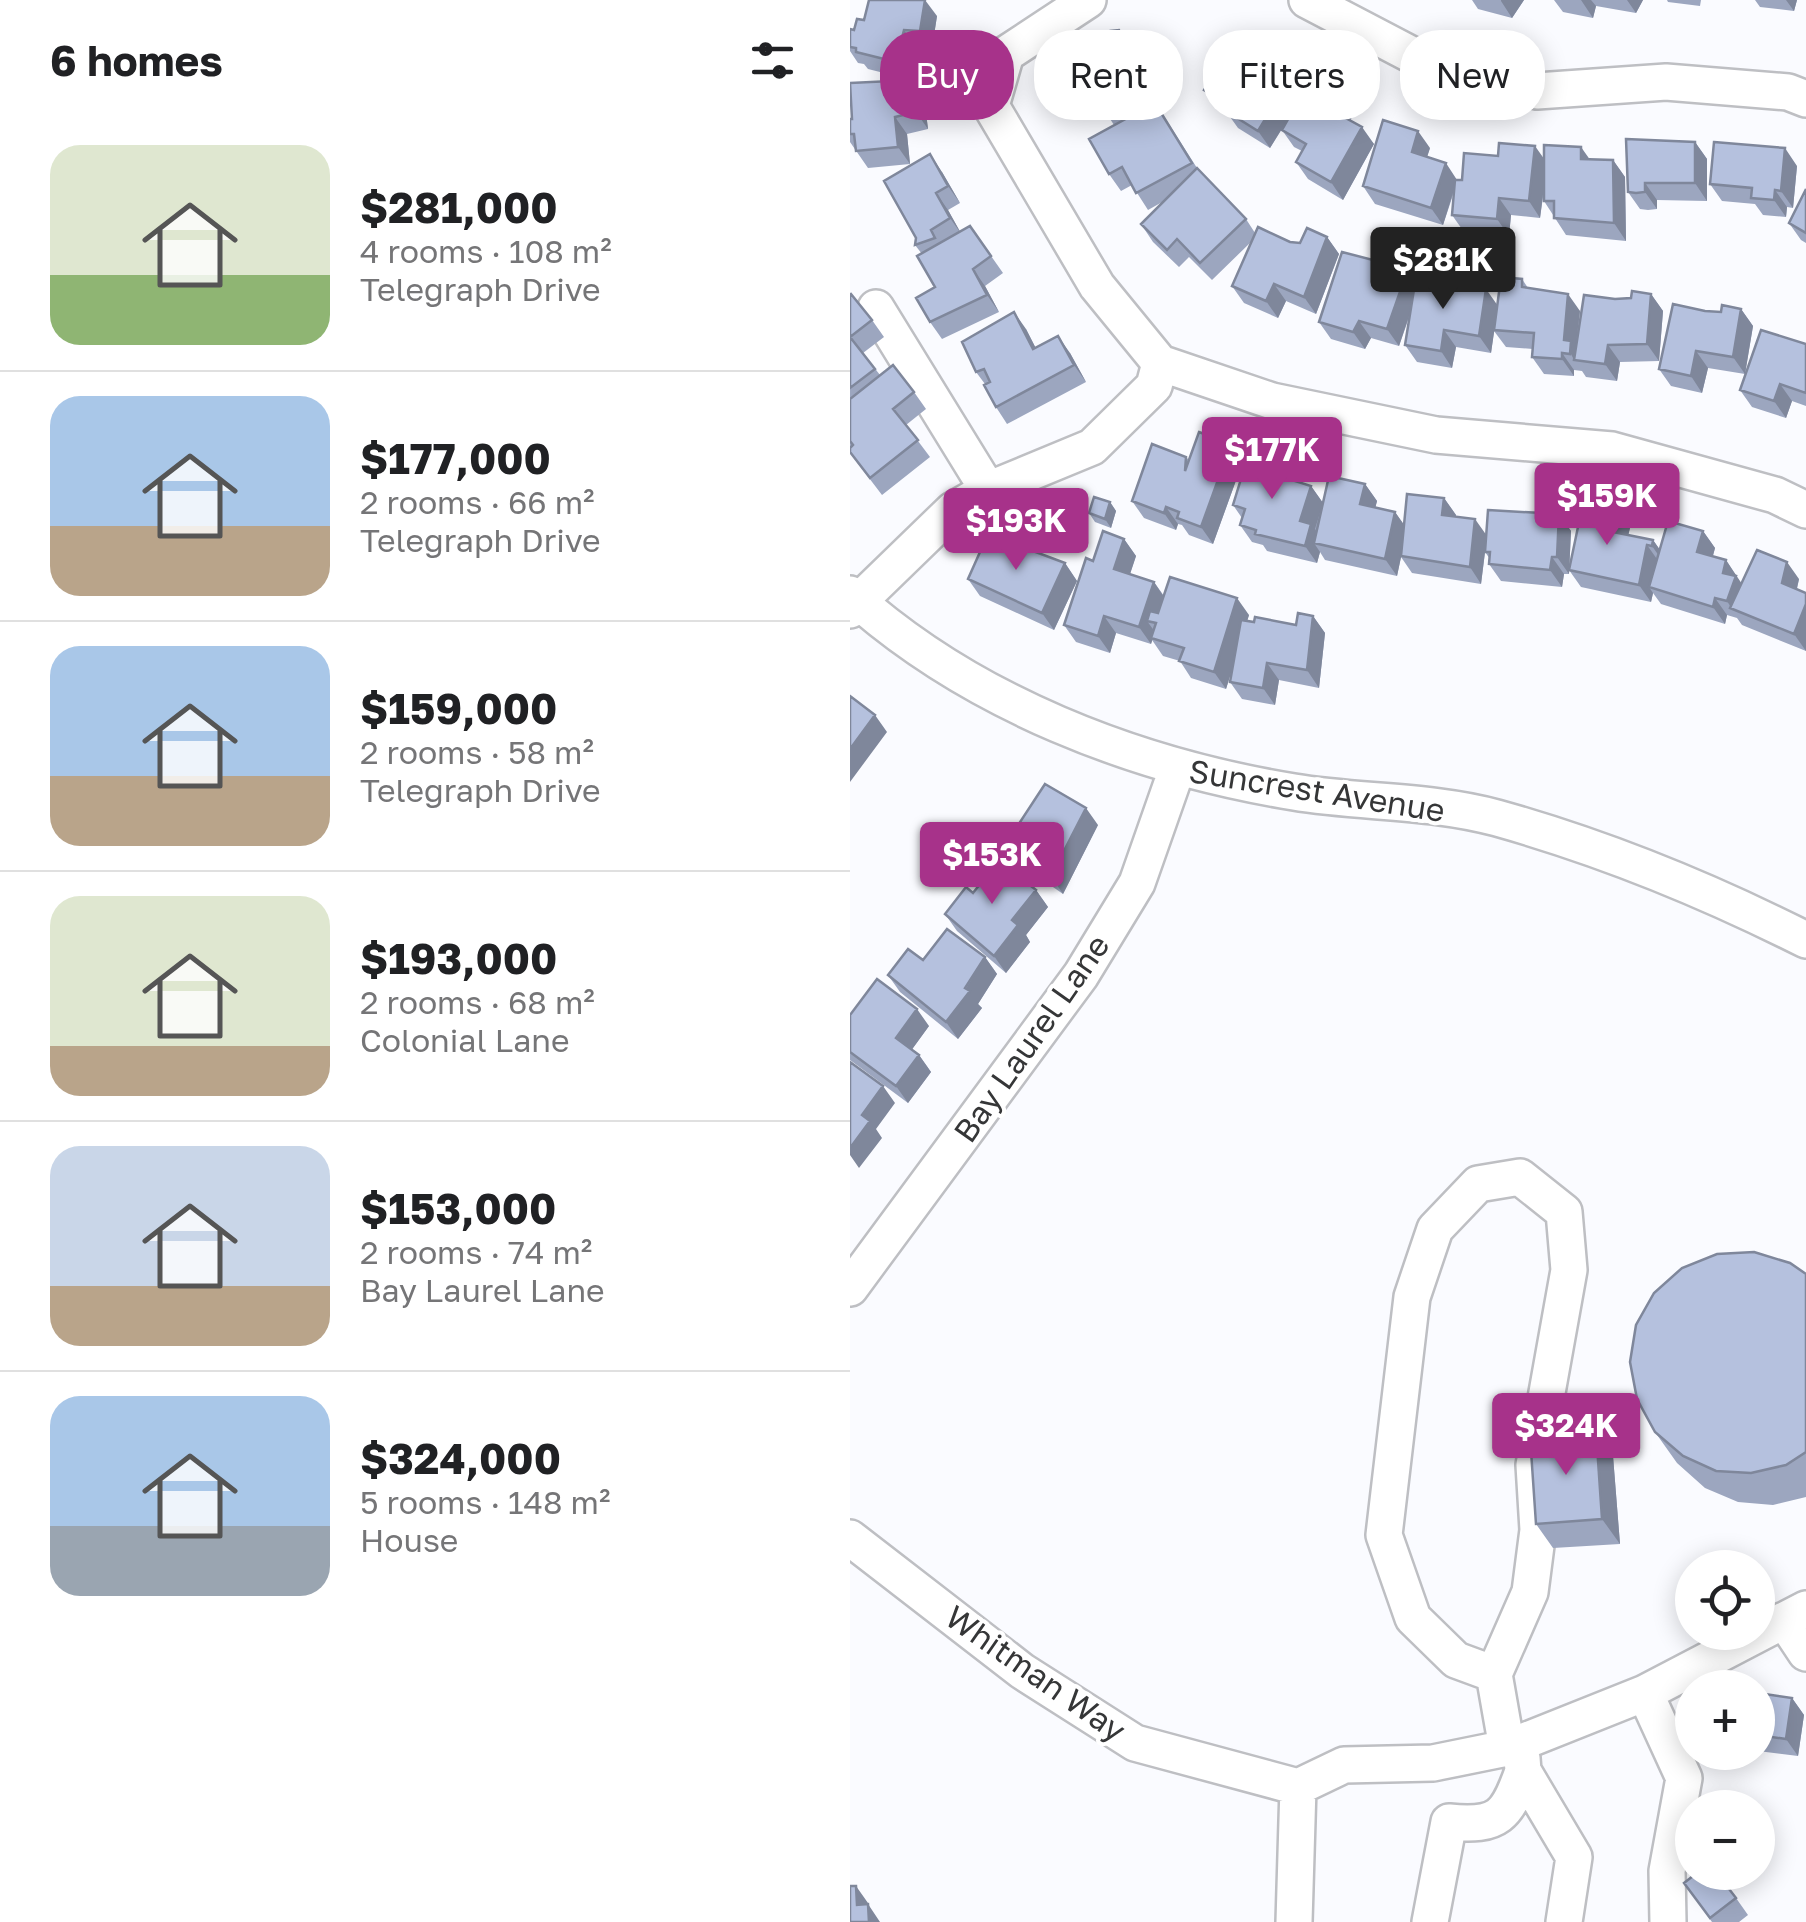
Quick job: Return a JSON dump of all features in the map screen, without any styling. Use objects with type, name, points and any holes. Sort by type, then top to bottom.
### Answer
[{"type":"street","points":[[1088,0],[1006,54],[991,106],[1097,286],[1160,363],[1272,401],[1436,435],[1612,450],[1775,494],[1806,510]]},
{"type":"street","points":[[1307,0],[1435,67],[1536,91],[1666,82],[1788,92],[1806,99]]},
{"type":"street","points":[[876,308],[988,490]]},
{"type":"street","points":[[853,602],[953,510],[988,490],[1092,447],[1154,386],[1160,363]]},
{"type":"street","name":"Suncrest Avenue","points":[[853,602],[982,686],[1027,709],[1177,769],[1295,792],[1494,816],[1706,889],[1806,940]]},
{"type":"street","name":"Bay Laurel Lane","points":[[850,1288],[1081,975],[1137,883],[1177,769]]},
{"type":"street","points":[[1494,1674],[1456,1660],[1413,1618],[1384,1535],[1412,1297],[1436,1229],[1478,1184],[1520,1177],[1564,1212],[1569,1270],[1534,1465],[1538,1530],[1530,1592],[1494,1674],[1517,1754],[1574,1857],[1564,1922]]},
{"type":"street","name":"Whitman Way","points":[[850,1538],[1022,1671],[1135,1743],[1298,1788]]},
{"type":"street","points":[[1294,1922],[1298,1788],[1344,1765],[1433,1763],[1517,1754],[1795,1615],[1806,1654]]},
{"type":"street","points":[[1645,1693],[1684,1778],[1666,1871],[1668,1922]]},
{"type":"street","points":[[1430,1922],[1449,1822],[1481,1825],[1510,1808],[1517,1754]]},
{"type":"building","points":[[869,0],[925,0],[920,30],[880,30],[880,58],[850,47],[850,29],[854,30],[857,19],[864,20]]},
{"type":"building","points":[[880,82],[880,120],[895,120],[898,147],[856,151],[854,134],[850,134],[850,83]]},
{"type":"building","points":[[1124,120],[1165,120],[1192,163],[1136,193],[1122,167],[1109,174],[1089,139]]},
{"type":"building","points":[[1240,120],[1265,120],[1258,131]]},
{"type":"building","points":[[1288,120],[1349,120],[1362,127],[1331,182],[1296,162],[1306,144],[1282,130]]},
{"type":"building","points":[[1383,120],[1418,131],[1412,152],[1446,163],[1431,208],[1363,186]]},
{"type":"building","points":[[1626,139],[1695,142],[1695,183],[1645,183],[1645,192],[1628,192]]},
{"type":"building","points":[[1714,142],[1785,148],[1781,191],[1775,190],[1774,200],[1751,198],[1752,188],[1710,184]]},
{"type":"building","points":[[1499,143],[1535,146],[1529,201],[1499,198],[1497,219],[1452,215],[1455,180],[1462,180],[1464,153],[1498,156]]},
{"type":"building","points":[[1544,145],[1581,147],[1581,159],[1613,160],[1614,223],[1554,218],[1554,201],[1544,201]]},
{"type":"building","points":[[930,154],[948,186],[936,193],[950,218],[931,230],[935,238],[915,245],[916,238],[884,181]]},
{"type":"building","points":[[1197,168],[1246,219],[1200,263],[1177,239],[1167,250],[1141,224]]},
{"type":"building","points":[[1806,189],[1806,233],[1789,223]]},
{"type":"building","points":[[970,226],[991,256],[973,269],[987,295],[930,322],[916,298],[935,287],[917,256]]},
{"type":"building","points":[[1258,227],[1290,242],[1300,243],[1307,228],[1327,237],[1304,297],[1274,284],[1266,301],[1232,286]]},
{"type":"building","points":[[1403,247],[1420,252],[1415,270],[1398,265]]},
{"type":"building","points":[[1342,252],[1408,269],[1387,329],[1359,321],[1353,332],[1319,322]]},
{"type":"building","points":[[1416,277],[1486,289],[1479,336],[1444,330],[1441,351],[1405,345]]},
{"type":"building","points":[[1501,277],[1522,279],[1522,287],[1568,294],[1564,340],[1571,341],[1570,354],[1562,353],[1562,359],[1532,357],[1534,333],[1494,330]]},
{"type":"building","points":[[1632,291],[1651,294],[1647,344],[1608,345],[1605,364],[1574,360],[1584,295],[1631,298]]},
{"type":"building","points":[[851,294],[872,320],[850,337],[850,295]]},
{"type":"building","points":[[1673,304],[1705,311],[1721,312],[1722,305],[1741,309],[1733,357],[1696,351],[1691,376],[1659,369]]},
{"type":"building","points":[[1014,312],[1033,349],[1058,336],[1074,365],[996,407],[984,385],[990,382],[984,369],[976,372],[962,342]]},
{"type":"building","points":[[1761,330],[1806,344],[1806,393],[1780,384],[1774,401],[1740,390]]},
{"type":"building","points":[[850,337],[875,369],[850,388]]},
{"type":"building","points":[[893,365],[914,392],[893,409],[918,440],[870,478],[850,452],[850,399]]},
{"type":"building","points":[[1199,432],[1231,444],[1201,527],[1177,518],[1179,512],[1166,507],[1164,513],[1132,501],[1152,444],[1186,457],[1185,471]]},
{"type":"building","points":[[1249,453],[1283,464],[1279,476],[1311,486],[1300,521],[1311,524],[1305,546],[1255,534],[1256,530],[1240,525],[1245,509],[1233,505]]},
{"type":"building","points":[[1329,476],[1365,484],[1360,504],[1395,512],[1385,559],[1314,543]]},
{"type":"building","points":[[1407,494],[1444,498],[1442,515],[1475,519],[1470,567],[1401,556]]},
{"type":"building","points":[[1094,497],[1110,502],[1105,519],[1089,513]]},
{"type":"building","points":[[1583,503],[1618,511],[1613,532],[1653,540],[1652,546],[1647,545],[1639,585],[1569,570]]},
{"type":"building","points":[[1488,510],[1559,514],[1557,557],[1552,557],[1550,570],[1489,564],[1490,552],[1485,552]]},
{"type":"building","points":[[1668,521],[1703,531],[1697,552],[1726,560],[1723,573],[1736,576],[1727,601],[1715,598],[1713,607],[1649,587]]},
{"type":"building","points":[[1103,531],[1124,539],[1114,569],[1154,582],[1139,627],[1104,616],[1098,636],[1064,625],[1086,558],[1093,561]]},
{"type":"building","points":[[988,534],[1065,563],[1042,613],[968,579]]},
{"type":"building","points":[[1757,550],[1787,562],[1782,583],[1806,593],[1806,604],[1794,634],[1730,608]]},
{"type":"building","points":[[1170,577],[1237,598],[1214,672],[1179,661],[1184,648],[1151,638],[1156,623],[1147,621],[1150,611],[1158,613]]},
{"type":"building","points":[[1298,613],[1313,616],[1307,670],[1267,663],[1263,688],[1230,682],[1241,620],[1254,622],[1255,617],[1296,625]]},
{"type":"building","points":[[850,696],[875,715],[850,749]]},
{"type":"building","points":[[1045,784],[1086,808],[1051,876],[1005,845]]},
{"type":"building","points":[[999,860],[1036,890],[1012,920],[1018,925],[994,956],[945,914],[966,887],[973,893]]},
{"type":"building","points":[[947,929],[985,957],[965,988],[970,991],[946,1022],[888,975],[908,949],[923,960]]},
{"type":"building","points":[[877,979],[917,1009],[896,1038],[919,1055],[896,1086],[850,1052],[850,1015]]},
{"type":"building","points":[[850,1062],[883,1086],[862,1115],[870,1121],[850,1148]]},
{"type":"building","points":[[1754,1252],[1790,1263],[1806,1274],[1806,1452],[1786,1465],[1751,1473],[1716,1471],[1683,1456],[1655,1432],[1637,1399],[1630,1362],[1636,1325],[1654,1293],[1682,1268],[1717,1254]]},
{"type":"building","points":[[1596,1431],[1602,1519],[1536,1524],[1530,1436]]},
{"type":"building","points":[[1775,1696],[1792,1698],[1786,1739],[1775,1737]]},
{"type":"building","points":[[850,1886],[856,1886],[857,1905],[868,1904],[869,1922],[850,1922]]},
{"type":"building","points":[[1689,1890],[1730,1890],[1736,1898],[1710,1918]]}]
